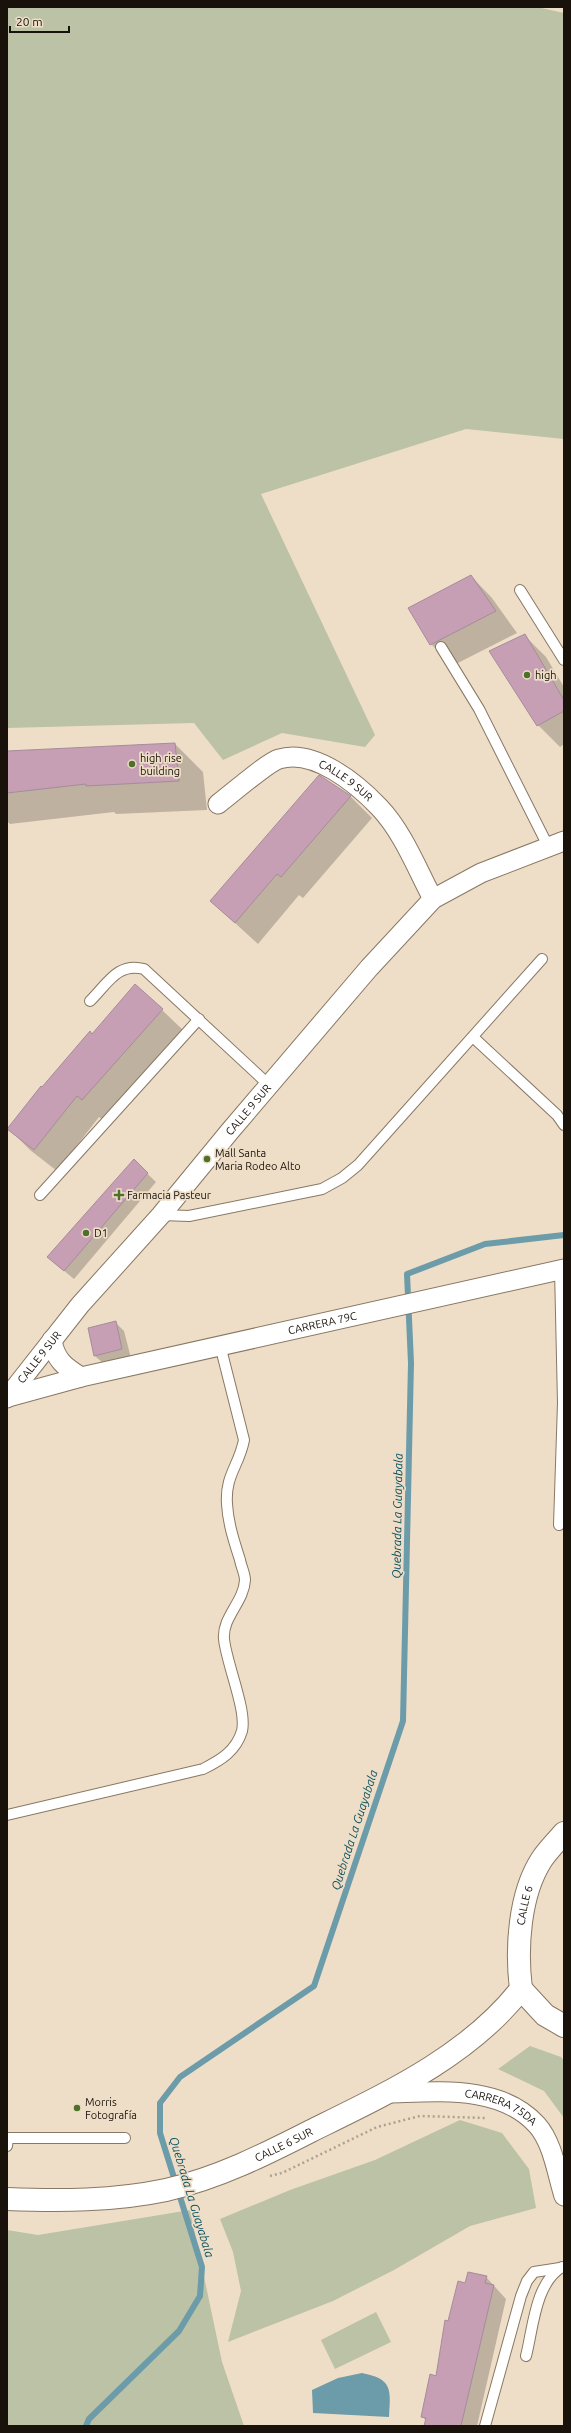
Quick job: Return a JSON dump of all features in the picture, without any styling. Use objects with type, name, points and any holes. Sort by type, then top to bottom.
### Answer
[{"type":"main road","name":"CALLE 6","points":[[521,1989],[518,1968],[519,1937],[532,1878],[542,1860],[564,1833]]},
{"type":"main road","points":[[521,1989],[545,2015],[564,2026]]},
{"type":"main road","name":"CALLE 6 SUR","points":[[7,2199],[65,2201],[165,2190],[190,2184],[229,2171],[387,2093],[437,2063],[492,2023],[521,1989]]},
{"type":"street","name":"CALLE 9 SUR","points":[[218,804],[279,759],[299,758],[320,761],[380,808],[399,836],[433,899]]},
{"type":"street","name":"CALLE 9 SUR","points":[[7,1398],[52,1340],[161,1215],[269,1085],[387,948],[433,899],[481,873],[556,844]]},
{"type":"street","name":"CARRERA 79C","points":[[7,1398],[81,1377],[562,1269]]},
{"type":"street","points":[[52,1340],[54,1352],[58,1359],[64,1366],[81,1377]]},
{"type":"street","name":"CARRERA 75DA","points":[[387,2093],[464,2093],[494,2098],[516,2108],[537,2125],[545,2138],[564,2196]]},
{"type":"lane","points":[[520,590],[564,660]]},
{"type":"lane","points":[[441,648],[479,709],[556,844]]},
{"type":"lane","points":[[161,1215],[190,1216],[322,1189],[336,1182],[358,1165],[474,1038],[542,959]]},
{"type":"lane","points":[[90,1001],[123,968],[134,966],[144,969],[269,1085]]},
{"type":"lane","points":[[40,1195],[199,1019]]},
{"type":"lane","points":[[474,1038],[557,1115],[564,1125]]},
{"type":"lane","points":[[559,1525],[563,1403],[562,1269]]},
{"type":"lane","points":[[7,1816],[202,1769],[223,1759],[237,1744],[243,1729],[239,1697],[223,1637],[225,1624],[244,1590],[245,1578],[230,1526],[227,1504],[228,1480],[241,1452],[244,1440],[220,1345]]},
{"type":"lane","points":[[7,2141],[125,2138]]},
{"type":"lane","points":[[526,2356],[541,2295],[547,2283],[562,2267]]},
{"type":"lane","points":[[485,2426],[521,2296],[527,2281],[534,2272],[562,2267]]},
{"type":"path","points":[[267,2177],[282,2173],[377,2127],[420,2116],[486,2118]]},
{"type":"green space","points":[[7,7],[537,7],[564,13],[564,439],[466,429],[261,494],[375,735],[365,747],[282,733],[223,760],[194,723],[7,728]]},
{"type":"green space","points":[[530,2046],[561,2057],[564,2061],[564,2118],[544,2091],[498,2069]]},
{"type":"green space","points":[[460,2120],[502,2133],[529,2169],[536,2208],[470,2226],[394,2270],[333,2301],[228,2342],[241,2291],[233,2252],[220,2219],[290,2190],[375,2160]]},
{"type":"green space","points":[[190,2210],[222,2362],[244,2426],[7,2426],[7,2230],[38,2235]]},
{"type":"green space","points":[[376,2312],[391,2342],[335,2369],[321,2340]]},
{"type":"water","points":[[362,2373],[379,2378],[388,2386],[390,2399],[389,2417],[313,2413],[312,2390],[338,2378]]},
{"type":"building","points":[[471,575],[496,611],[430,645],[408,608]]},
{"type":"building","name":"high","points":[[525,634],[564,700],[564,711],[537,726],[489,651]]},
{"type":"building","points":[[175,743],[179,781],[86,786],[86,784],[7,793],[7,751]]},
{"type":"building","points":[[319,775],[351,796],[281,877],[277,874],[235,923],[210,901]]},
{"type":"building","points":[[135,984],[163,1009],[82,1100],[77,1096],[34,1150],[7,1129],[41,1086],[42,1087],[90,1031],[92,1034]]},
{"type":"building","points":[[134,1159],[148,1173],[64,1271],[47,1257]]},
{"type":"building","points":[[116,1321],[122,1349],[94,1356],[88,1328]]},
{"type":"building","points":[[468,2272],[487,2276],[485,2283],[494,2285],[461,2426],[424,2426],[426,2418],[421,2417],[430,2374],[436,2376],[445,2320],[448,2321],[458,2281],[465,2283]]},
{"type":"waterway","name":"Quebrada La Guayabala","points":[[86,2426],[89,2419],[179,2331],[200,2296],[202,2267],[160,2133],[160,2103],[180,2077],[314,1986],[403,1721],[411,1363],[407,1274],[485,1244],[564,1235]]},
{"type":"place","name":"high","points":[[527,675]]},
{"type":"place","name":"high rise building","points":[[132,764]]},
{"type":"place","name":"Mall Santa Maria Rodeo Alto","points":[[207,1159]]},
{"type":"place","name":"Farmacia Pasteur","points":[[119,1195]]},
{"type":"place","name":"D1","points":[[86,1233]]},
{"type":"place","name":"Morris Fotografía","points":[[77,2108]]}]
